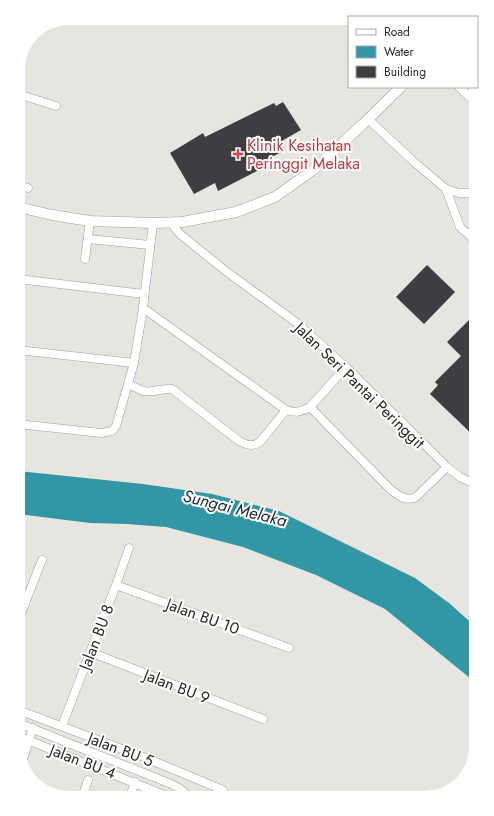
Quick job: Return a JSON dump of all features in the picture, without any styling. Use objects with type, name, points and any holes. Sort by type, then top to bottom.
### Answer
[{"type":"street","points":[[25,209],[52,215],[90,221],[153,223],[182,222],[236,212],[275,196],[313,170],[400,88]]},
{"type":"street","points":[[460,88],[469,96]]},
{"type":"street","points":[[25,96],[56,106]]},
{"type":"street","points":[[368,119],[413,161],[446,189],[459,193],[469,192]]},
{"type":"street","points":[[446,189],[460,227],[469,235]]},
{"type":"street","points":[[85,259],[90,221]]},
{"type":"street","name":"Jalan Seri Pantai Peringgit","points":[[174,222],[176,231],[227,272],[297,323],[346,367],[447,467],[469,482]]},
{"type":"street","points":[[25,425],[101,433],[112,431],[116,426],[134,363],[143,308],[153,223]]},
{"type":"street","points":[[88,239],[150,245]]},
{"type":"street","points":[[25,280],[144,294]]},
{"type":"street","points":[[143,308],[286,410],[295,413],[310,407],[346,367]]},
{"type":"street","points":[[25,351],[134,363]]},
{"type":"street","points":[[128,384],[144,391],[154,391],[164,388],[172,389],[238,441],[250,446],[256,445],[260,442],[286,410]]},
{"type":"street","points":[[310,407],[390,489],[405,499],[416,497],[447,467]]},
{"type":"street","name":"Jalan BU 8","points":[[62,726],[129,548]]},
{"type":"street","points":[[25,603],[42,560]]},
{"type":"street","name":"Jalan BU 10","points":[[116,585],[289,648]]},
{"type":"street","name":"Jalan BU 9","points":[[90,652],[263,720]]},
{"type":"street","name":"Jalan BU 5","points":[[25,713],[146,758],[223,790]]},
{"type":"street","name":"Jalan BU 4","points":[[25,725],[169,783],[183,791]]},
{"type":"street","points":[[25,752],[33,728]]},
{"type":"street","name":"Jalan BU 4","points":[[25,739],[157,791]]},
{"type":"street","points":[[84,791],[88,780]]},
{"type":"street","points":[[132,791],[135,782]]},
{"type":"water","name":"Sungai Melaka","points":[[25,472],[143,484],[212,494],[279,511],[415,578],[449,603],[469,621],[469,677],[385,609],[316,575],[243,547],[166,527],[90,523],[25,515]]},
{"type":"building","points":[[283,102],[301,130],[280,142],[285,150],[261,163],[263,168],[218,191],[215,183],[194,194],[170,153],[203,133],[205,137],[274,103],[276,106]]},
{"type":"building","points":[[427,265],[455,292],[424,324],[396,297]]},
{"type":"building","points":[[469,320],[469,431],[430,394],[438,385],[435,382],[461,356],[447,342]]},
{"type":"place","name":"Klinik Kesihatan Peringgit Melaka","points":[[238,154]]}]
